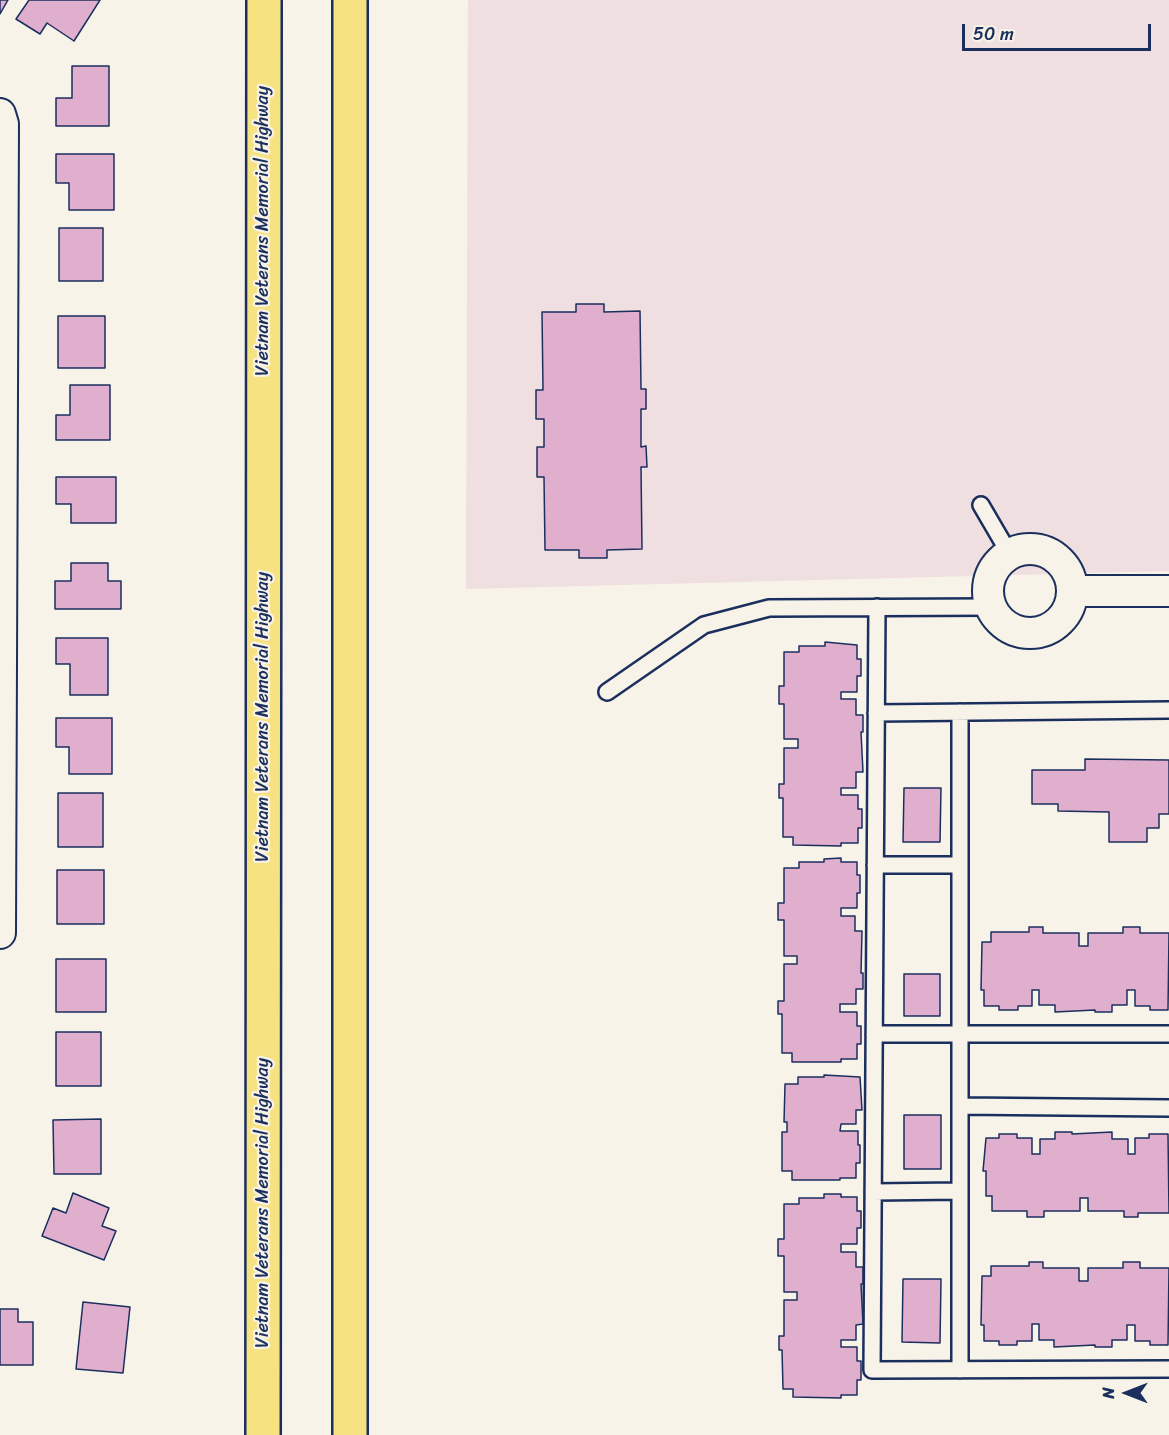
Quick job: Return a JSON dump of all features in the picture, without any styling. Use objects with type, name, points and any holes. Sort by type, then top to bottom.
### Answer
[{"type":"highway","name":"Vietnam Veterans Memorial Highway","points":[[263,1435],[264,0]]},
{"type":"highway","points":[[350,0],[351,1435]]},
{"type":"street","points":[[0,114],[3,124],[0,933]]},
{"type":"street","points":[[1023,549],[1038,549],[1052,554],[1063,564],[1070,576],[1072,591],[1070,605],[1063,618],[1052,627],[1038,632],[1024,633],[1010,628],[999,619],[991,607],[988,583],[996,566],[1010,554],[1023,549]]},
{"type":"street","points":[[1072,591],[1169,591]]},
{"type":"lane","points":[[981,505],[1010,554]]},
{"type":"lane","points":[[877,607],[872,1370],[1169,1369]]},
{"type":"lane","points":[[607,692],[704,625],[769,608],[991,607]]},
{"type":"lane","points":[[876,713],[1169,710]]},
{"type":"lane","points":[[960,712],[960,1370]]},
{"type":"lane","points":[[875,865],[960,865]]},
{"type":"lane","points":[[874,1034],[1169,1034]]},
{"type":"lane","points":[[960,1106],[1169,1108]]},
{"type":"lane","points":[[873,1192],[960,1191]]},
{"type":"shaded area","points":[[468,0],[1169,0],[1169,571],[466,589]]},
{"type":"building","points":[[0,0],[8,0],[0,14]]},
{"type":"building","points":[[29,0],[100,0],[74,41],[47,23],[40,34],[16,19]]},
{"type":"building","points":[[72,66],[109,66],[109,126],[56,126],[56,98],[72,98]]},
{"type":"building","points":[[56,154],[114,154],[114,210],[69,210],[69,183],[56,183]]},
{"type":"building","points":[[59,228],[103,228],[103,281],[59,281]]},
{"type":"building","points":[[576,304],[604,304],[604,312],[640,311],[641,389],[646,389],[646,409],[641,409],[641,447],[646,446],[647,467],[641,467],[642,549],[607,550],[607,558],[579,558],[579,550],[545,550],[544,477],[537,477],[537,447],[544,447],[544,419],[536,419],[536,390],[543,390],[542,312],[576,312]]},
{"type":"building","points":[[58,316],[105,316],[105,368],[58,368]]},
{"type":"building","points":[[70,385],[110,385],[110,440],[56,440],[56,415],[70,415]]},
{"type":"building","points":[[56,477],[116,477],[116,523],[71,523],[71,504],[56,504]]},
{"type":"building","points":[[71,563],[108,563],[108,581],[121,581],[121,609],[55,609],[55,581],[71,581]]},
{"type":"building","points":[[56,638],[108,638],[108,695],[70,695],[70,664],[56,664]]},
{"type":"building","points":[[825,642],[857,645],[857,659],[861,659],[861,676],[857,676],[857,692],[841,692],[841,699],[856,699],[856,715],[863,715],[863,732],[861,732],[863,772],[856,772],[856,788],[841,788],[841,795],[858,795],[858,809],[862,809],[862,828],[858,828],[858,843],[841,843],[841,846],[793,845],[793,837],[783,837],[783,798],[779,798],[779,784],[784,784],[784,748],[798,748],[798,739],[784,739],[784,704],[779,704],[779,686],[784,686],[784,652],[799,652],[799,646],[825,646]]},
{"type":"building","points":[[56,718],[112,718],[112,774],[69,774],[69,747],[56,747]]},
{"type":"building","points":[[1085,759],[1169,760],[1169,814],[1159,814],[1159,828],[1147,828],[1147,842],[1109,842],[1109,812],[1058,811],[1058,804],[1032,804],[1032,770],[1085,770]]},
{"type":"building","points":[[904,788],[941,788],[940,842],[903,842]]},
{"type":"building","points":[[58,793],[103,793],[103,847],[58,847]]},
{"type":"building","points":[[841,858],[841,862],[857,862],[857,875],[860,875],[857,908],[841,908],[841,916],[855,916],[855,931],[862,931],[863,989],[856,989],[856,1004],[840,1004],[840,1012],[857,1012],[857,1026],[861,1026],[861,1044],[857,1044],[857,1059],[841,1059],[841,1062],[792,1062],[792,1053],[782,1053],[782,1014],[778,1014],[778,1001],[784,1001],[784,964],[797,964],[797,956],[784,956],[784,920],[778,920],[778,903],[784,903],[784,868],[799,868],[799,862],[824,862],[824,859]]},
{"type":"building","points":[[57,870],[104,870],[104,924],[57,924]]},
{"type":"building","points":[[1029,927],[1043,927],[1043,933],[1079,933],[1079,946],[1088,946],[1088,933],[1123,933],[1123,927],[1140,927],[1140,933],[1169,933],[1168,1010],[1150,1010],[1150,1006],[1135,1006],[1135,990],[1127,990],[1127,1005],[1112,1005],[1112,1012],[1095,1012],[1095,1010],[1055,1012],[1055,1005],[1039,1005],[1039,990],[1032,990],[1032,1006],[1018,1006],[1018,1010],[999,1010],[999,1006],[984,1006],[984,990],[981,990],[982,942],[991,942],[991,932],[1029,932]]},
{"type":"building","points":[[56,959],[106,959],[106,1012],[56,1012]]},
{"type":"building","points":[[904,974],[940,974],[940,1016],[904,1016]]},
{"type":"building","points":[[56,1032],[101,1032],[101,1086],[56,1086]]},
{"type":"building","points":[[824,1075],[860,1077],[862,1110],[856,1110],[856,1124],[841,1124],[840,1131],[858,1131],[860,1163],[856,1163],[856,1178],[792,1180],[792,1171],[782,1171],[782,1132],[787,1132],[787,1122],[784,1122],[785,1084],[798,1084],[798,1077],[824,1077]]},
{"type":"building","points":[[904,1115],[941,1115],[941,1169],[904,1169]]},
{"type":"building","points":[[101,1119],[101,1174],[54,1174],[53,1120]]},
{"type":"building","points":[[1055,1132],[1072,1132],[1072,1134],[1112,1132],[1112,1139],[1128,1139],[1128,1154],[1135,1154],[1135,1138],[1149,1138],[1149,1134],[1168,1134],[1169,1213],[1138,1213],[1138,1217],[1124,1217],[1124,1211],[1088,1211],[1088,1198],[1080,1198],[1080,1211],[1044,1211],[1044,1217],[1027,1217],[1027,1211],[992,1211],[992,1196],[986,1196],[986,1171],[983,1171],[986,1138],[999,1138],[999,1134],[1017,1134],[1017,1138],[1032,1138],[1032,1154],[1040,1154],[1040,1139],[1055,1139]]},
{"type":"building","points":[[73,1193],[109,1208],[102,1226],[116,1231],[104,1260],[42,1236],[53,1208],[66,1213]]},
{"type":"building","points":[[824,1194],[857,1197],[857,1211],[861,1211],[861,1228],[857,1228],[857,1244],[841,1244],[841,1252],[856,1252],[856,1267],[863,1267],[863,1284],[861,1284],[863,1324],[856,1325],[856,1340],[841,1340],[841,1347],[857,1347],[857,1361],[861,1361],[861,1380],[857,1380],[857,1395],[841,1395],[841,1398],[793,1397],[793,1389],[783,1389],[782,1350],[779,1350],[779,1336],[784,1336],[784,1300],[797,1300],[797,1292],[784,1292],[784,1256],[778,1256],[778,1239],[784,1239],[784,1204],[799,1204],[799,1198],[824,1198]]},
{"type":"building","points":[[1029,1262],[1043,1262],[1043,1268],[1079,1268],[1079,1281],[1088,1281],[1088,1268],[1123,1268],[1123,1262],[1140,1262],[1140,1268],[1169,1268],[1168,1345],[1150,1345],[1150,1341],[1135,1341],[1135,1325],[1127,1325],[1127,1340],[1112,1340],[1112,1347],[1095,1347],[1095,1345],[1054,1347],[1054,1340],[1039,1340],[1039,1324],[1032,1324],[1032,1341],[1017,1341],[1017,1345],[999,1345],[999,1341],[984,1341],[984,1325],[981,1325],[982,1276],[991,1276],[991,1266],[1029,1266]]},
{"type":"building","points":[[903,1279],[941,1279],[940,1343],[902,1342]]},
{"type":"building","points":[[83,1302],[130,1307],[123,1373],[76,1369]]},
{"type":"building","points":[[0,1309],[18,1309],[18,1322],[33,1322],[33,1365],[0,1365]]}]
